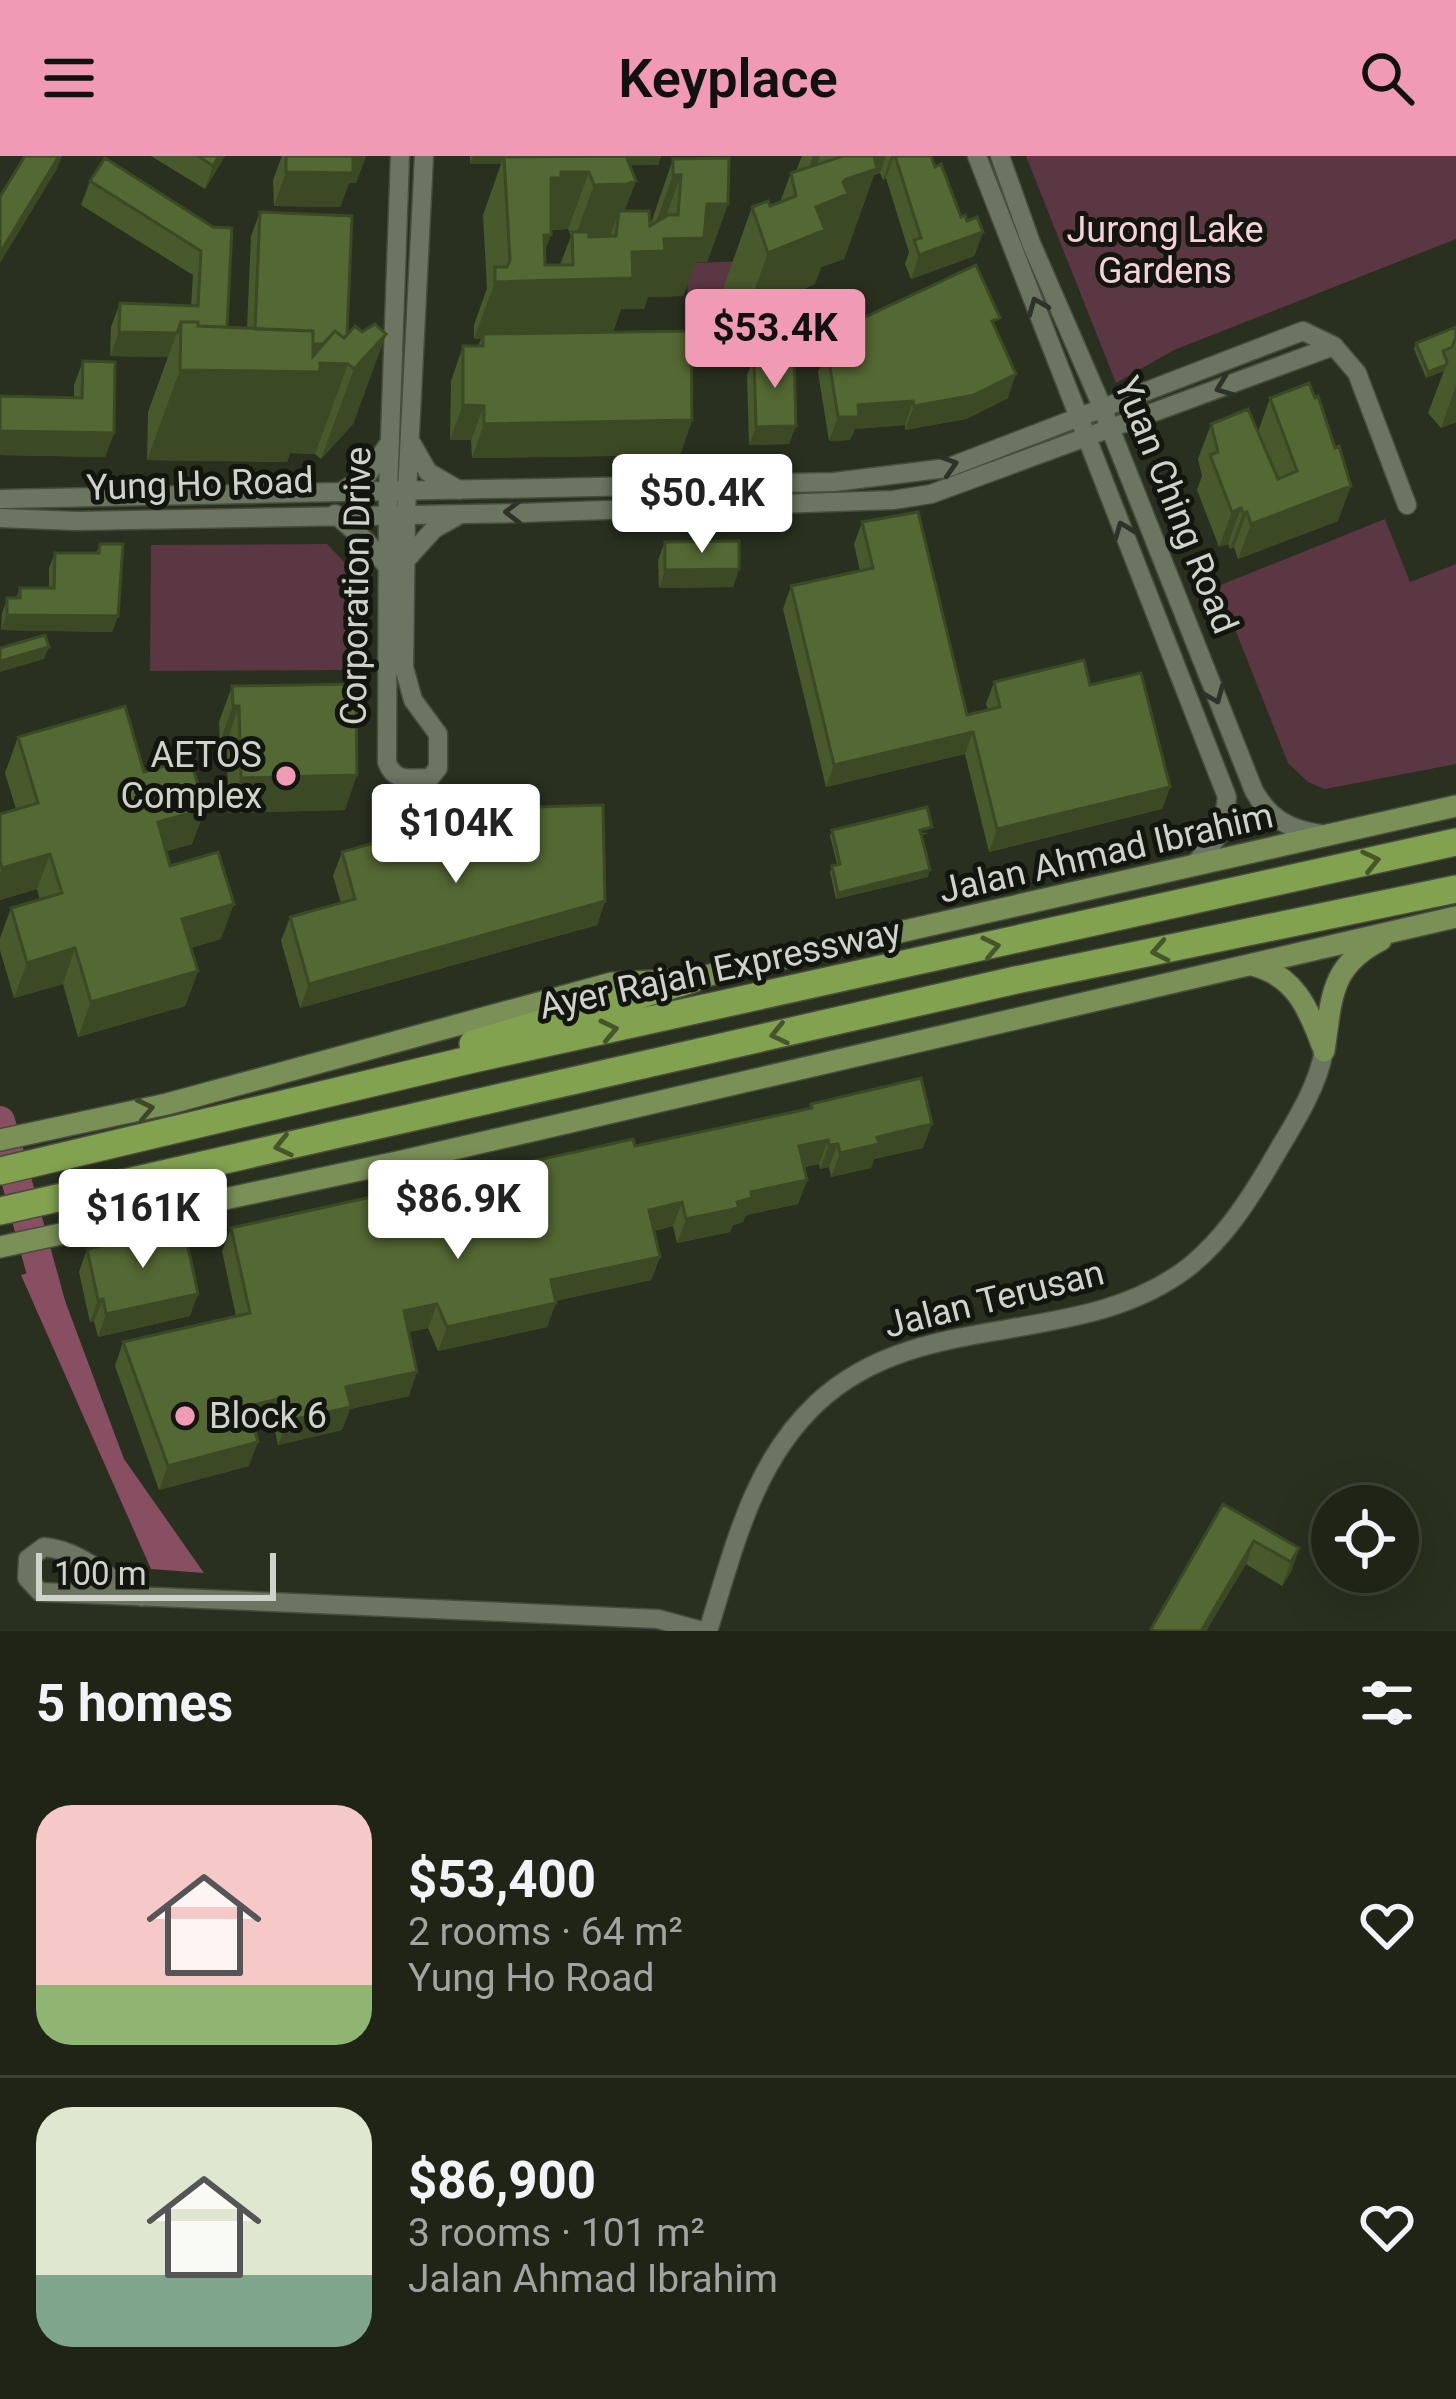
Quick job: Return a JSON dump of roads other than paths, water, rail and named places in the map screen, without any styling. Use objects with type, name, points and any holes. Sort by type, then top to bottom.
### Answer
[{"type":"highway","name":"Ayer Rajah Expressway","points":[[0,1171],[441,1067],[1456,842]]},
{"type":"highway","name":"Ayer Rajah Expressway","points":[[0,1211],[1016,980],[1456,889]]},
{"type":"highway","points":[[441,1067],[459,1048],[692,979]]},
{"type":"main road","name":"Jalan Ahmad Ibrahim","points":[[0,1140],[190,1099],[612,983],[692,979],[1456,806]]},
{"type":"main road","points":[[0,1247],[402,1161],[1456,917]]},
{"type":"main road","points":[[1324,1051],[1336,982],[1345,965],[1403,929]]},
{"type":"main road","points":[[1247,964],[1270,969],[1288,980],[1313,1021],[1324,1051]]},
{"type":"street","name":"Corporation Drive","points":[[400,156],[400,440]]},
{"type":"street","name":"Corporation Drive","points":[[397,563],[404,667],[413,700],[437,734],[437,768],[430,778],[398,778],[387,762],[400,440],[424,156]]},
{"type":"street","name":"Yuan Ching Road","points":[[977,156],[1227,797],[1222,832],[1193,866]]},
{"type":"street","name":"Yuan Ching Road","points":[[1000,156],[1254,791],[1264,809],[1283,824],[1332,835]]},
{"type":"street","name":"Yung Ho Road","points":[[397,503],[461,491],[834,482],[946,468],[1304,331],[1334,346]]},
{"type":"street","points":[[1334,346],[1357,373],[1407,505]]},
{"type":"street","name":"Yung Ho Road","points":[[0,499],[397,503],[463,512],[892,500],[931,494],[1334,346]]},
{"type":"street","points":[[461,491],[428,472],[400,440],[335,504],[368,542],[397,563],[434,529],[463,512]]},
{"type":"street","name":"Yung Ho Road","points":[[0,518],[76,521],[335,504]]},
{"type":"street","name":"Jalan Terusan","points":[[705,1631],[757,1482],[817,1402],[864,1366],[889,1356],[931,1341],[1114,1306],[1189,1267],[1247,1203],[1319,1075],[1324,1051]]},
{"type":"street","points":[[142,1597],[66,1549],[44,1547],[28,1559],[27,1578],[40,1592],[142,1597],[658,1619],[705,1631]]},
{"type":"waterway","points":[[0,1121],[51,1306]]},
{"type":"place","name":"AETOS Complex","points":[[286,776]]},
{"type":"place","name":"Block 6","points":[[185,1416]]},
{"type":"park label","name":"Jurong Lake Gardens","points":[[1165,250]]}]
